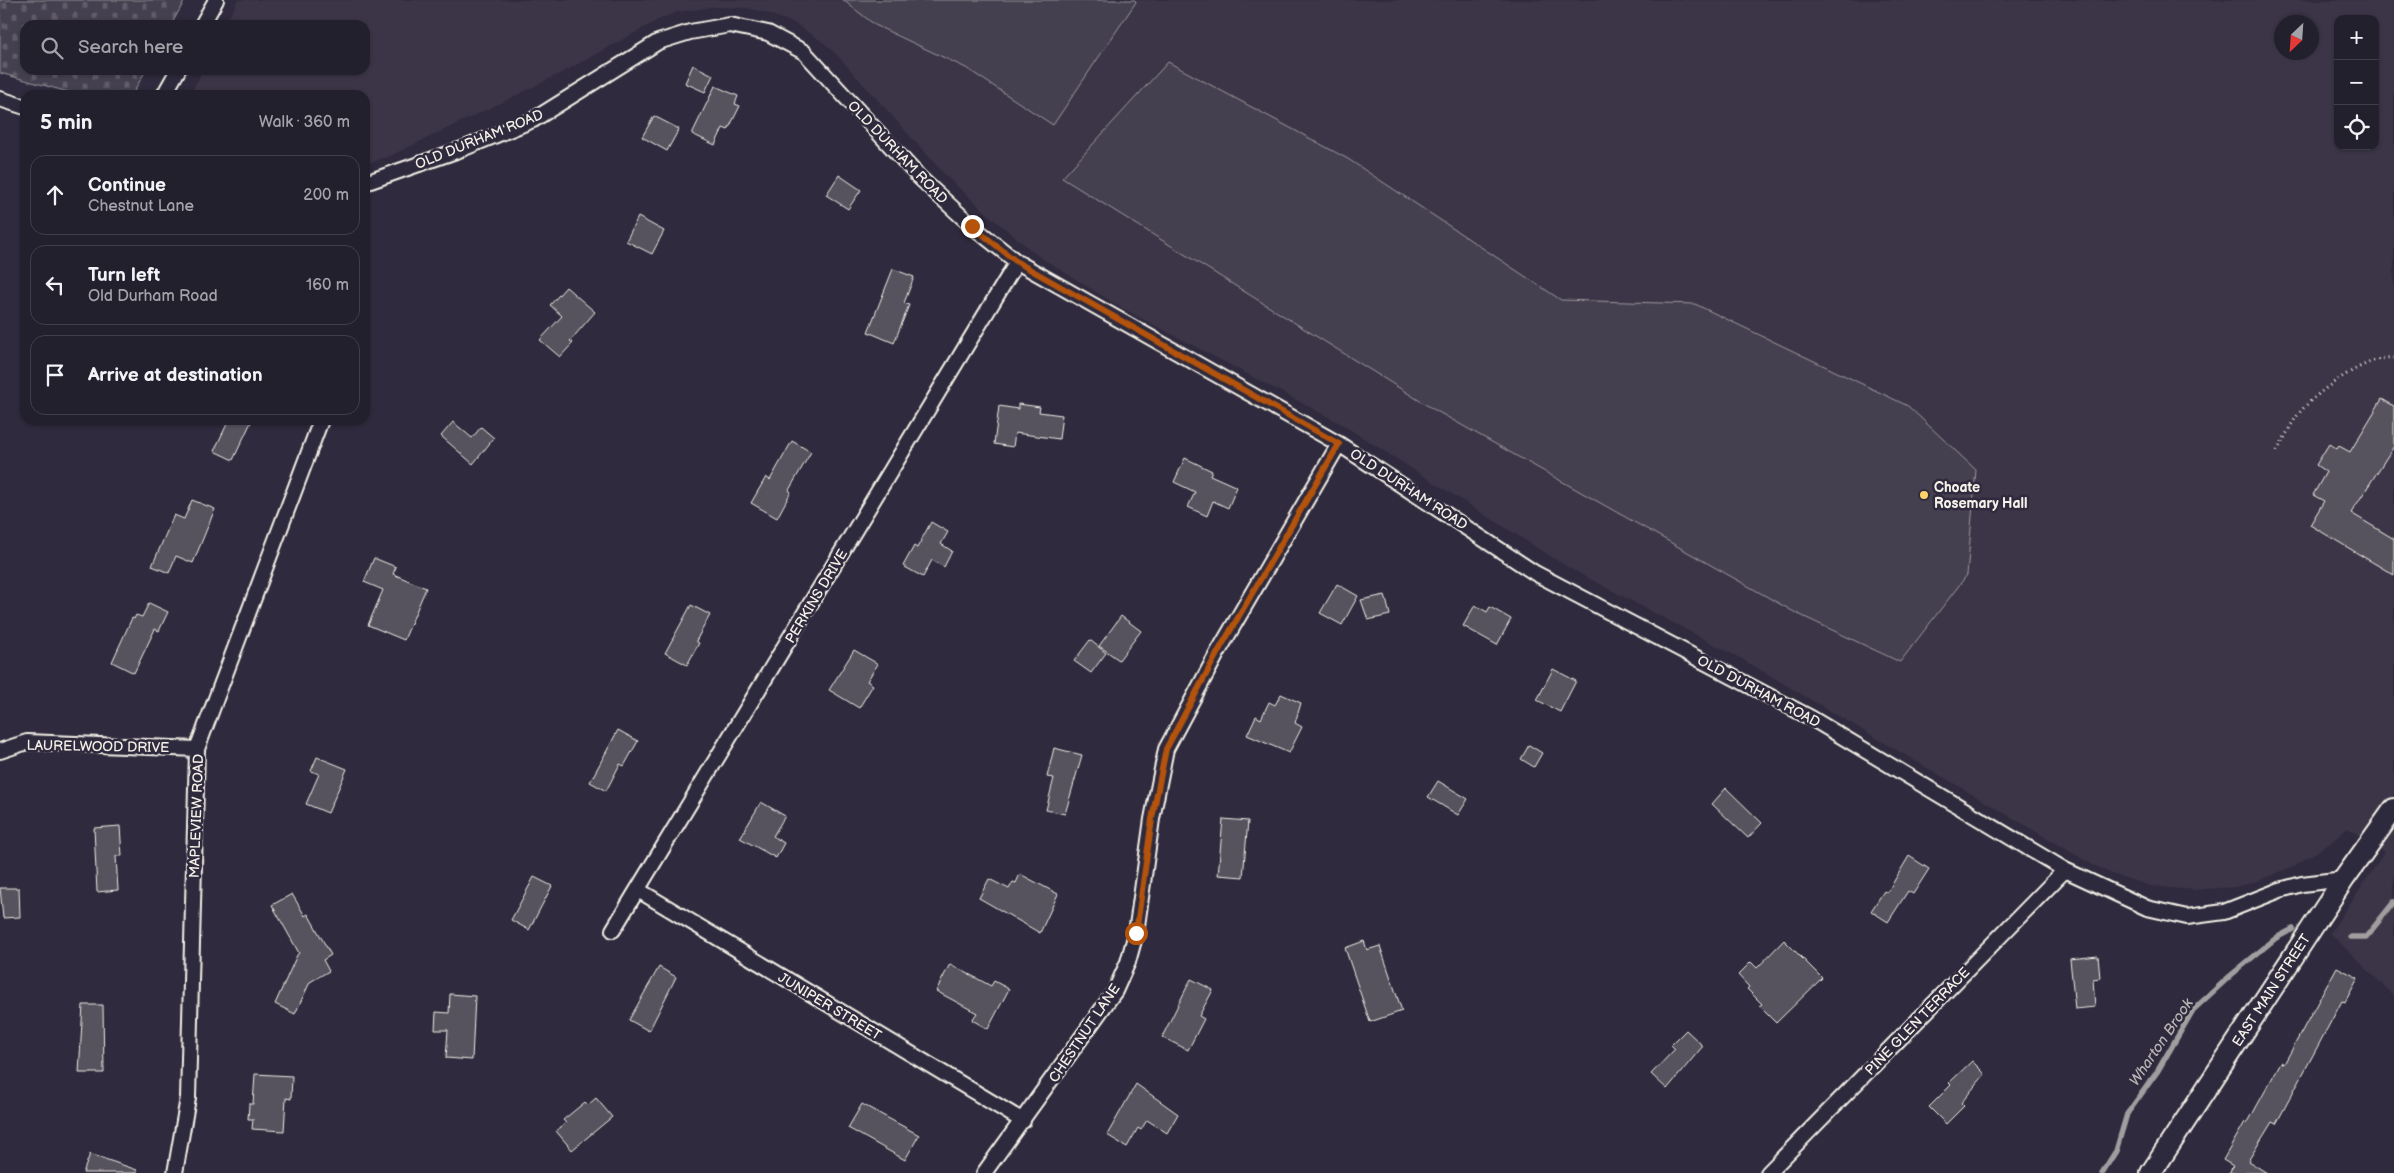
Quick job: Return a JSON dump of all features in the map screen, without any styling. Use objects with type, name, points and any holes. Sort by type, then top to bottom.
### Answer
[{"type":"main road","name":"EAST MAIN STREET","points":[[2151,1173],[2344,879],[2394,809]]},
{"type":"street","points":[[205,20],[216,0]]},
{"type":"street","name":"OLD DURHAM ROAD","points":[[370,181],[533,120],[658,42],[690,32],[730,25],[768,33],[804,52],[920,178],[972,226],[1017,262],[1339,444],[1535,572],[1810,718],[2065,870],[2147,908],[2187,917],[2224,912],[2280,890],[2302,884],[2344,879]]},
{"type":"street","points":[[167,90],[175,75]]},
{"type":"street","points":[[0,99],[20,105]]},
{"type":"street","name":"PERKINS DRIVE","points":[[613,930],[1017,262]]},
{"type":"street","name":"MAPLEVIEW ROAD","points":[[175,1173],[188,1098],[197,749],[318,425]]},
{"type":"street","name":"CHESTNUT LANE","points":[[984,1173],[1115,991],[1128,962],[1136,933],[1152,819],[1166,749],[1218,652],[1339,444]]},
{"type":"street","name":"LAURELWOOD DRIVE","points":[[0,750],[27,742],[197,749]]},
{"type":"street","name":"PINE GLEN TERRACE","points":[[1768,1173],[2065,870]]},
{"type":"street","name":"JUNIPER STREET","points":[[638,890],[1022,1121]]},
{"type":"path","points":[[2277,452],[2301,411],[2330,384],[2374,360],[2394,358]]},
{"type":"shaded area","name":"Choate Rosemary Hall","points":[[238,0],[2394,0],[2394,996],[2330,933],[2385,852],[2348,828],[2329,844],[2294,866],[2255,882],[2235,887],[2193,890],[2151,886],[2112,874],[2093,865],[1738,657],[1569,568],[1338,422],[1120,307],[1037,255],[947,177],[837,55],[824,43],[796,24],[746,8],[712,7],[678,12],[662,18],[509,99],[388,157],[370,162],[370,90],[193,90],[200,75],[370,75],[370,20],[228,20]]},
{"type":"green space","points":[[0,0],[185,0],[174,20],[20,20],[20,75],[143,75],[135,90],[61,90],[0,73]]},
{"type":"green space","points":[[843,0],[1135,0],[1136,2],[1053,125],[966,68],[875,25]]},
{"type":"green space","points":[[1168,62],[1348,159],[1561,300],[1695,304],[1908,406],[1976,470],[1967,575],[1900,662],[1796,613],[1433,409],[1062,178]]},
{"type":"building","points":[[693,65],[713,75],[705,92],[685,83]]},
{"type":"building","points":[[715,86],[738,96],[735,104],[740,106],[728,130],[723,128],[715,145],[692,134]]},
{"type":"building","points":[[654,116],[679,129],[667,151],[642,137]]},
{"type":"building","points":[[839,175],[861,190],[848,209],[826,195]]},
{"type":"building","points":[[638,217],[664,231],[652,254],[626,241]]},
{"type":"building","points":[[893,269],[914,277],[904,303],[909,305],[894,343],[868,332]]},
{"type":"building","points":[[566,287],[595,312],[570,341],[573,343],[560,357],[540,340],[562,316],[550,305]]},
{"type":"building","points":[[2382,399],[2394,406],[2394,446],[2351,513],[2394,539],[2394,575],[2310,525],[2324,501],[2313,495],[2326,472],[2316,465],[2329,444],[2337,449],[2339,446],[2350,452]]},
{"type":"building","points":[[1018,404],[1040,407],[1039,412],[1062,415],[1059,439],[1015,433],[1013,447],[994,444],[999,406],[1018,409]]},
{"type":"building","points":[[453,422],[472,438],[481,427],[494,438],[473,464],[441,436]]},
{"type":"building","points":[[227,425],[250,425],[233,460],[214,451]]},
{"type":"building","points":[[792,441],[811,452],[789,490],[791,492],[777,518],[751,503],[766,477],[770,480]]},
{"type":"building","points":[[1185,458],[1212,471],[1210,475],[1237,487],[1228,508],[1213,501],[1207,516],[1188,507],[1195,492],[1174,482]]},
{"type":"building","points":[[192,500],[215,509],[193,563],[176,556],[169,573],[152,566],[174,515],[184,519]]},
{"type":"building","points":[[931,522],[948,532],[941,544],[952,551],[944,567],[932,560],[923,577],[903,566],[914,546],[917,548]]},
{"type":"building","points":[[374,558],[396,567],[393,574],[426,588],[404,640],[368,625],[383,590],[364,582]]},
{"type":"building","points":[[1337,584],[1358,596],[1342,625],[1320,613]]},
{"type":"building","points":[[1385,595],[1390,615],[1368,620],[1361,600]]},
{"type":"building","points":[[149,603],[168,612],[159,631],[155,629],[134,673],[112,662],[132,618],[134,619],[136,615],[142,617]]},
{"type":"building","points":[[691,605],[710,615],[696,641],[699,643],[687,665],[665,653]]},
{"type":"building","points":[[1475,605],[1487,612],[1490,607],[1511,619],[1497,645],[1463,626]]},
{"type":"building","points":[[1121,616],[1141,631],[1119,660],[1099,646]]},
{"type":"building","points":[[1090,640],[1106,653],[1091,673],[1074,661]]},
{"type":"building","points":[[854,650],[878,664],[867,681],[873,685],[859,708],[829,690]]},
{"type":"building","points":[[1553,669],[1576,681],[1560,712],[1537,700]]},
{"type":"building","points":[[1281,694],[1301,703],[1295,723],[1302,727],[1289,753],[1247,735],[1256,716],[1261,719],[1269,702],[1275,705]]},
{"type":"building","points":[[618,730],[638,741],[624,766],[620,764],[606,791],[590,782]]},
{"type":"building","points":[[1529,745],[1542,753],[1534,767],[1521,759]]},
{"type":"building","points":[[1054,748],[1082,755],[1065,814],[1046,810],[1054,778],[1047,777]]},
{"type":"building","points":[[317,757],[347,769],[328,813],[306,804],[319,774],[311,771]]},
{"type":"building","points":[[1438,781],[1468,799],[1458,815],[1428,797]]},
{"type":"building","points":[[1726,788],[1762,823],[1748,838],[1712,804]]},
{"type":"building","points":[[761,802],[785,816],[773,836],[784,843],[776,858],[740,838]]},
{"type":"building","points":[[1223,819],[1248,821],[1243,877],[1218,875]]},
{"type":"building","points":[[120,826],[122,856],[116,856],[118,890],[97,892],[94,828]]},
{"type":"building","points":[[1909,856],[1929,869],[1913,894],[1908,891],[1888,922],[1871,911],[1884,891],[1887,893]]},
{"type":"building","points":[[1020,874],[1058,894],[1040,933],[979,898],[989,879],[1009,889],[1013,882],[1016,883]]},
{"type":"building","points":[[534,877],[552,886],[529,930],[511,920]]},
{"type":"building","points":[[0,888],[19,888],[20,917],[3,918]]},
{"type":"building","points":[[292,894],[305,916],[308,914],[331,955],[323,960],[329,971],[310,982],[295,1014],[275,1004],[299,953],[272,905]]},
{"type":"building","points":[[1784,940],[1822,978],[1776,1023],[1759,1006],[1762,1004],[1747,989],[1749,987],[1738,975],[1751,962],[1757,968]]},
{"type":"building","points":[[1364,941],[1367,950],[1380,946],[1402,1011],[1370,1022],[1345,948]]},
{"type":"building","points":[[2098,956],[2100,978],[2093,979],[2095,1007],[2075,1009],[2070,959]]},
{"type":"building","points":[[950,964],[991,986],[994,981],[1009,989],[988,1029],[972,1020],[977,1013],[936,991]]},
{"type":"building","points":[[659,967],[676,977],[649,1031],[629,1020]]},
{"type":"building","points":[[2337,967],[2358,978],[2345,1002],[2342,1001],[2276,1124],[2272,1122],[2248,1161],[2267,1173],[2229,1173],[2233,1166],[2223,1160],[2245,1122],[2247,1124],[2281,1062],[2284,1064]]},
{"type":"building","points":[[1191,979],[1213,990],[1199,1016],[1204,1019],[1188,1050],[1162,1037]]},
{"type":"building","points":[[450,994],[475,996],[472,1060],[446,1058],[448,1030],[435,1030],[436,1012],[449,1013]]},
{"type":"building","points":[[83,1005],[103,1005],[104,1073],[79,1073]]},
{"type":"building","points":[[1686,1030],[1703,1046],[1667,1089],[1651,1074],[1675,1049],[1671,1045]]},
{"type":"building","points":[[1972,1061],[1985,1074],[1961,1103],[1964,1106],[1946,1124],[1929,1107],[1951,1085],[1949,1083]]},
{"type":"building","points":[[255,1074],[292,1076],[291,1099],[286,1098],[284,1131],[252,1129],[253,1119],[248,1119],[249,1104],[253,1104]]},
{"type":"building","points":[[1136,1084],[1178,1114],[1167,1133],[1147,1120],[1141,1130],[1138,1128],[1127,1147],[1107,1135]]},
{"type":"building","points":[[596,1098],[612,1117],[572,1150],[556,1131],[566,1123],[563,1120],[585,1102],[588,1105]]},
{"type":"building","points":[[862,1104],[919,1135],[905,1160],[848,1128]]},
{"type":"building","points":[[90,1154],[137,1170],[137,1173],[83,1173]]},
{"type":"waterway","name":"Wharton Brook","points":[[2350,937],[2366,937],[2394,902]]},
{"type":"waterway","name":"Wharton Brook","points":[[2102,1173],[2116,1151],[2127,1114],[2157,1072],[2193,1010],[2276,938],[2293,929]]},
{"type":"place","name":"Choate Rosemary Hall","points":[[1924,495]]},
{"type":"route","points":[[972,226],[1017,262],[1339,444],[1218,652],[1166,749],[1152,819],[1136,933]]}]
